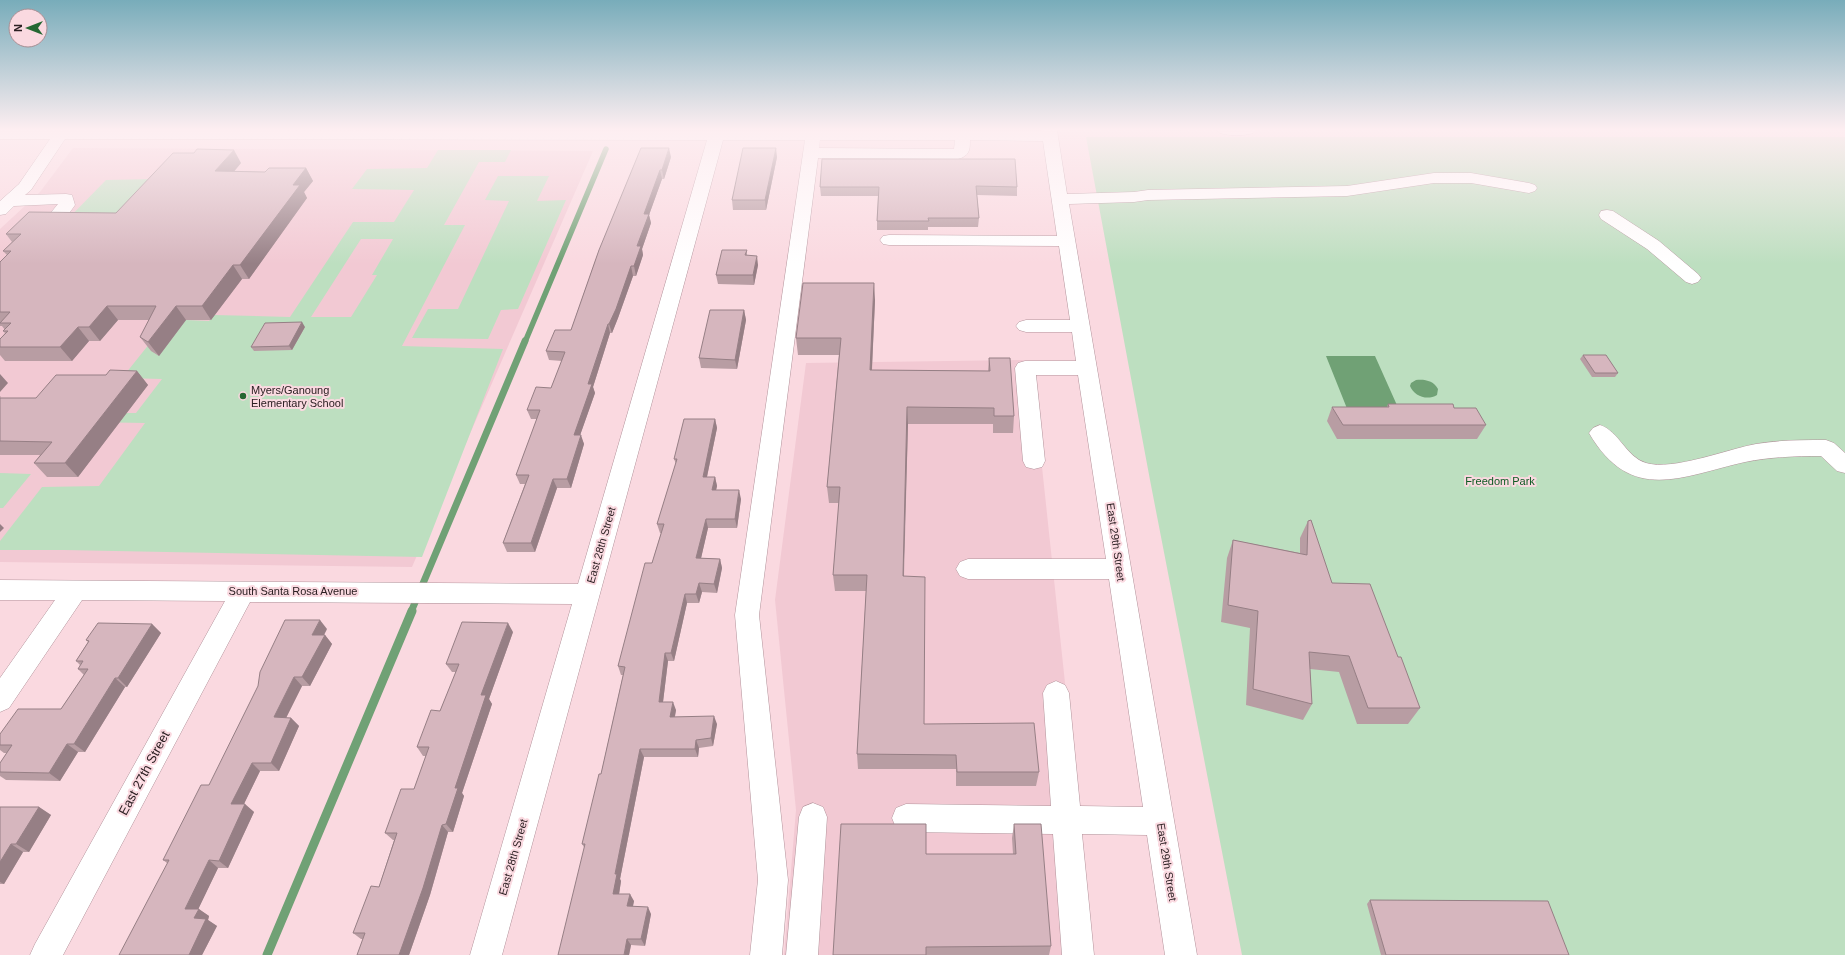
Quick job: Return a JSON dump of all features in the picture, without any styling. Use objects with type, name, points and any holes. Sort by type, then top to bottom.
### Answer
[{"type":"street","points":[[3,205],[25,186],[34,175]]},
{"type":"street","name":"East 28th Street","points":[[486,955],[705,175]]},
{"type":"street","points":[[766,955],[773,880],[747,615],[808,175]]},
{"type":"street","name":"East 29th Street","points":[[1056,175],[1087,368],[1107,480],[1119,569],[1181,955]]},
{"type":"street","points":[[1060,199],[1134,197],[1148,194],[1347,191],[1434,178],[1471,178],[1529,188]]},
{"type":"street","points":[[3,205],[66,199],[67,205],[52,221]]},
{"type":"street","points":[[1607,215],[1654,245],[1692,278]]},
{"type":"street","points":[[889,240],[1068,241]]},
{"type":"street","points":[[1026,326],[1081,326]]},
{"type":"street","points":[[1034,461],[1025,368],[1087,368]]},
{"type":"street","points":[[1600,433],[1616,452],[1632,466],[1646,471],[1662,473],[1746,454],[1784,448],[1826,448],[1845,465]]},
{"type":"street","points":[[968,569],[1119,569]]},
{"type":"street","name":"South Santa Rosa Avenue","points":[[0,590],[587,594]]},
{"type":"street","points":[[0,700],[75,591]]},
{"type":"street","name":"East 27th Street","points":[[46,955],[243,591]]},
{"type":"street","points":[[1056,693],[1078,955]]},
{"type":"street","points":[[802,955],[813,817]]},
{"type":"street","points":[[906,818],[1160,821]]},
{"type":"shaded area","name":"Myers/Ganoung Elementary School","points":[[53,175],[583,175],[412,567],[0,562],[0,229],[40,192]]},
{"type":"shaded area","points":[[1326,356],[1375,356],[1400,412],[1348,411]]},
{"type":"shaded area","points":[[1024,360],[1032,373],[1094,955],[784,955],[796,810],[775,600],[806,363]]},
{"type":"shaded area","points":[[1416,380],[1426,380],[1432,382],[1438,389],[1437,395],[1429,398],[1418,395],[1410,386],[1411,383]]},
{"type":"green space","points":[[363,175],[472,175],[444,225],[465,225],[402,346],[503,349],[422,557],[0,550],[0,541],[42,487],[99,486],[145,423],[89,422],[96,413],[136,413],[162,379],[122,378],[162,328],[186,320],[209,321],[214,315],[290,317],[353,222],[394,222],[414,190],[352,189]],"holes":[[[361,239],[393,239],[372,275],[377,275],[351,317],[311,317]]]},
{"type":"green space","name":"Freedom Park","points":[[1093,175],[1845,175],[1845,955],[1242,955],[1150,480]]},
{"type":"green space","points":[[498,176],[549,176],[537,201],[566,200],[518,309],[501,310],[488,339],[412,338],[428,309],[458,309],[509,201],[485,200]]},
{"type":"green space","points":[[154,179],[107,224],[63,224],[106,180]]},
{"type":"green space","points":[[0,473],[31,474],[3,508],[0,508]]},
{"type":"building","points":[[153,175],[301,175],[293,185],[300,185],[240,265],[233,265],[202,306],[176,306],[148,342],[140,337],[156,306],[107,306],[89,327],[78,327],[60,347],[0,347],[0,339],[8,331],[3,331],[11,323],[0,323],[10,312],[0,312],[0,262],[11,251],[3,251],[21,234],[6,234],[29,212],[116,213]]},
{"type":"building","points":[[630,175],[658,175],[644,214],[649,214],[637,246],[641,246],[634,266],[631,266],[616,309],[608,324],[588,384],[592,384],[574,435],[581,435],[567,479],[553,479],[531,543],[503,543],[529,475],[516,475],[540,410],[527,410],[536,387],[551,388],[565,352],[546,351],[555,330],[571,330],[599,250]]},
{"type":"building","points":[[737,175],[770,175],[765,200],[732,200]]},
{"type":"building","points":[[821,175],[1016,175],[1017,187],[976,186],[979,218],[928,218],[929,221],[877,221],[879,187],[820,187]]},
{"type":"building","points":[[722,250],[747,250],[745,255],[757,256],[753,275],[716,275]]},
{"type":"building","points":[[803,283],[874,283],[870,370],[990,371],[989,358],[1010,358],[1014,416],[994,416],[994,408],[907,407],[903,576],[925,577],[924,724],[1034,723],[1039,772],[957,772],[956,755],[857,754],[867,575],[833,575],[840,487],[827,487],[841,338],[796,338]]},
{"type":"building","points":[[710,310],[744,310],[735,360],[699,358]]},
{"type":"building","points":[[302,322],[289,346],[251,347],[265,323]]},
{"type":"building","points":[[1583,355],[1606,355],[1618,373],[1595,373]]},
{"type":"building","points":[[110,370],[137,371],[65,463],[34,463],[52,442],[0,441],[0,398],[36,398],[56,375],[106,375]]},
{"type":"building","points":[[1388,404],[1453,404],[1454,408],[1476,408],[1486,425],[1343,425],[1332,407],[1389,407]]},
{"type":"building","points":[[684,419],[715,419],[703,477],[715,477],[712,490],[739,490],[735,519],[706,519],[696,558],[720,559],[714,584],[699,583],[696,594],[685,594],[671,653],[665,653],[659,702],[673,702],[670,717],[714,716],[711,738],[696,740],[695,749],[640,749],[615,874],[617,874],[613,894],[630,894],[627,906],[648,907],[641,939],[627,939],[624,955],[558,955],[585,844],[582,844],[599,774],[601,774],[625,667],[618,666],[645,563],[652,563],[664,524],[657,524],[677,459],[674,459]]},
{"type":"building","points":[[1311,520],[1332,583],[1370,584],[1398,657],[1401,657],[1420,708],[1368,708],[1349,656],[1309,652],[1312,704],[1253,689],[1258,611],[1228,605],[1233,540],[1307,555],[1308,521]]},
{"type":"building","points":[[285,620],[320,620],[312,635],[325,635],[302,677],[294,677],[274,717],[291,718],[271,763],[252,763],[231,804],[245,804],[219,861],[209,860],[185,909],[199,909],[194,918],[206,919],[189,955],[119,955],[169,860],[163,860],[201,785],[209,785],[258,686],[260,672]]},
{"type":"building","points":[[462,622],[508,623],[481,695],[486,695],[455,788],[458,788],[446,824],[442,825],[423,888],[399,955],[357,955],[365,933],[353,933],[371,886],[379,887],[397,833],[385,833],[401,789],[414,789],[429,747],[417,747],[431,710],[440,711],[459,664],[446,664]]},
{"type":"building","points":[[98,623],[152,624],[118,678],[115,678],[74,744],[67,744],[49,773],[0,772],[0,763],[12,745],[0,745],[0,734],[18,709],[61,709],[88,669],[78,669],[83,661],[76,661],[89,641],[86,640]]},
{"type":"building","points":[[0,807],[39,807],[16,844],[11,844],[0,862]]},
{"type":"building","points":[[841,824],[926,824],[926,854],[1016,854],[1014,824],[1041,824],[1051,946],[926,947],[926,955],[833,955]]},
{"type":"building","points":[[1370,900],[1548,901],[1569,955],[1386,955]]},
{"type":"waterway","points":[[525,342],[595,175]]},
{"type":"waterway","points":[[411,612],[525,341]]},
{"type":"waterway","points":[[267,955],[412,611]]},
{"type":"place","name":"Myers/Ganoung Elementary School","points":[[243,396]]}]
